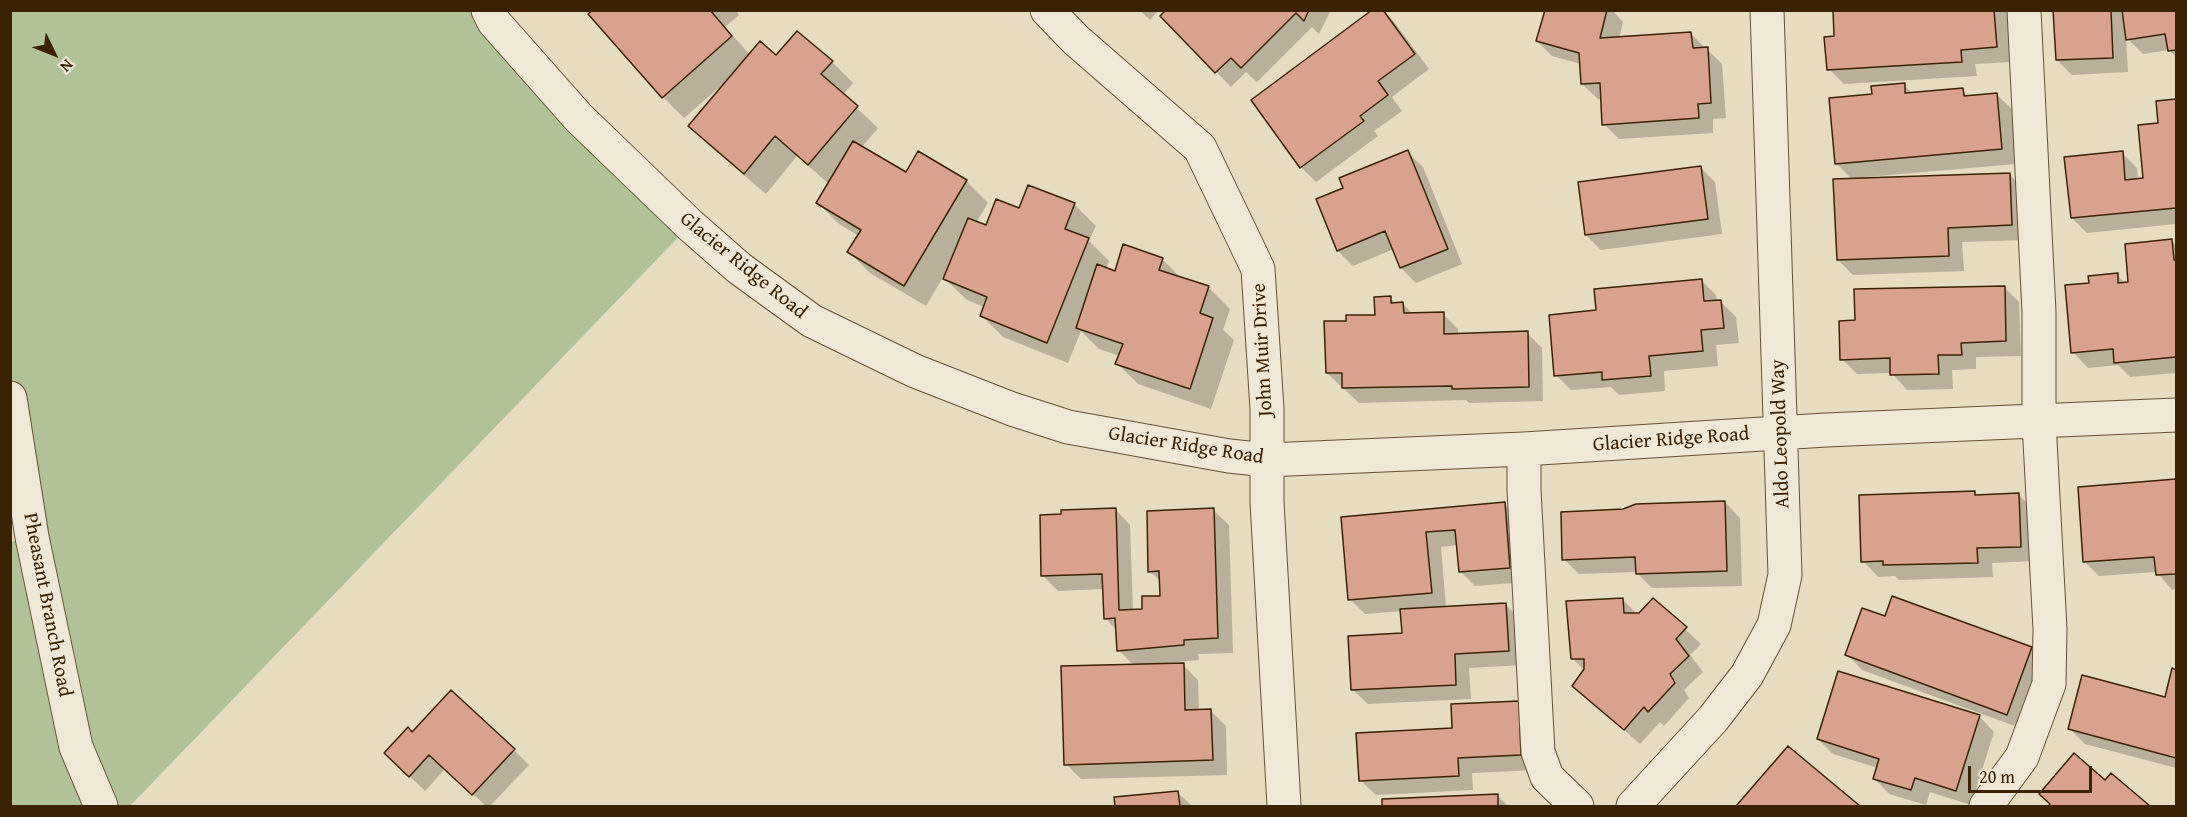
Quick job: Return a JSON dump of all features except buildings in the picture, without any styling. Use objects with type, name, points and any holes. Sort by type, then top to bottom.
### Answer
[{"type":"street","name":"Glacier Ridge Road","points":[[488,10],[494,22],[579,118],[690,225],[739,268],[812,321],[915,371],[1068,428],[1229,456],[1267,460],[2176,415]]},
{"type":"street","name":"John Muir Drive","points":[[1047,10],[1076,40],[1200,148],[1258,269],[1267,409],[1267,502],[1284,807]]},
{"type":"street","name":"Aldo Leopold Way","points":[[1633,807],[1713,719],[1748,675],[1774,625],[1785,575],[1767,10]]},
{"type":"street","points":[[1986,807],[2022,757],[2049,684],[2050,629],[2039,422],[2039,312],[2024,10]]},
{"type":"street","name":"Pheasant Branch Road","points":[[10,398],[32,537],[76,747],[101,807]]},
{"type":"street","points":[[1524,448],[1524,490],[1538,752],[1547,777],[1577,807]]},
{"type":"green space","points":[[11,11],[488,11],[690,225],[130,806],[11,806],[10,542],[32,537],[10,398]]}]
